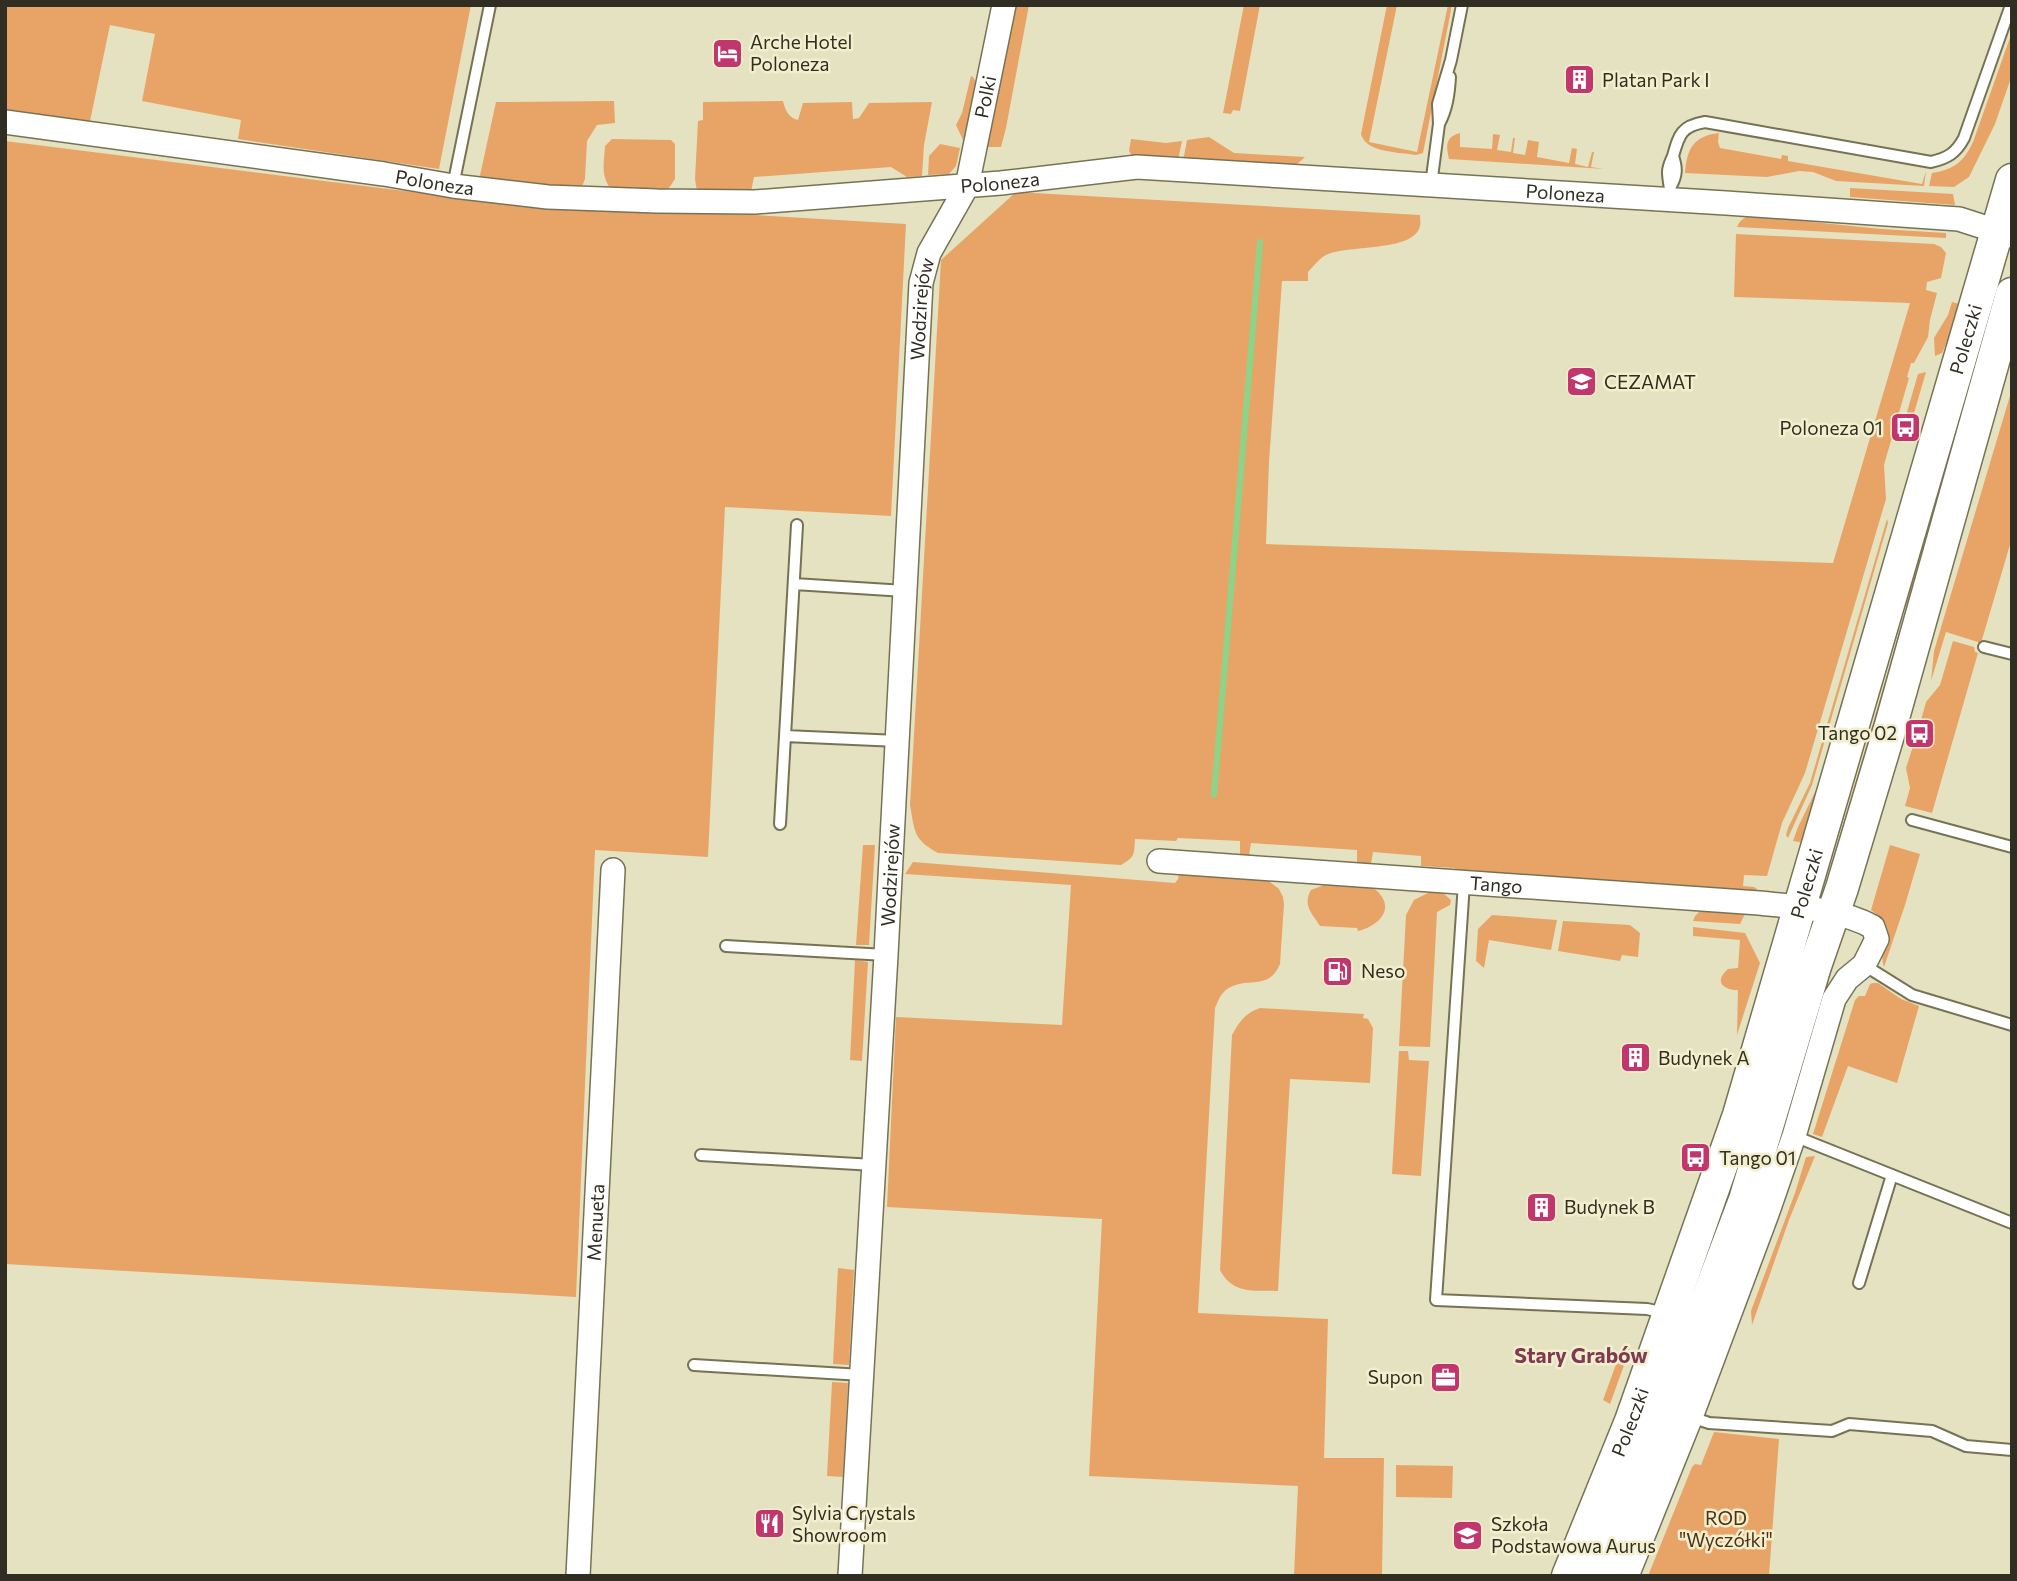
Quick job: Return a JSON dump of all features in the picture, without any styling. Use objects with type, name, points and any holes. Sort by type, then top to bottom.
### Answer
[{"type":"main road","name":"Poleczki","points":[[1568,1576],[1631,1421],[1739,1115],[1799,908],[2004,233],[2012,180]]},
{"type":"main road","name":"Poleczki","points":[[1598,1576],[1664,1414],[1745,1200],[1891,725],[2012,294]]},
{"type":"street","name":"Polki","points":[[967,186],[1004,5]]},
{"type":"street","name":"Poloneza","points":[[5,122],[370,172],[453,186],[548,197],[737,203],[967,186],[1137,167],[1431,185],[1671,193],[1959,219],[2004,233]]},
{"type":"street","name":"Wodzirejów","points":[[850,1576],[898,741],[921,283],[929,253],[967,186]]},
{"type":"street","name":"Tango","points":[[1159,861],[1759,903],[1834,914]]},
{"type":"street","name":"Menueta","points":[[578,1576],[613,870]]},
{"type":"street","name":"Poleczki","points":[[1627,1576],[1691,1417],[1794,1136],[1834,999],[1847,979],[1864,965],[1877,939],[1873,927],[1860,920],[1834,914]]},
{"type":"lane","points":[[453,186],[489,5]]},
{"type":"lane","points":[[1431,185],[1439,124],[1449,98],[1451,60],[1462,5]]},
{"type":"lane","points":[[1671,193],[1677,168],[1673,156],[1676,142],[1684,130],[1704,122],[1914,160],[1931,162],[1956,152],[1964,138],[2011,5]]},
{"type":"lane","points":[[780,824],[797,525]]},
{"type":"lane","points":[[794,584],[905,591]]},
{"type":"lane","points":[[1984,647],[2012,654]]},
{"type":"lane","points":[[785,736],[898,741]]},
{"type":"lane","points":[[1912,820],[2012,847]]},
{"type":"lane","points":[[1464,883],[1436,1300],[1647,1309],[1668,1314]]},
{"type":"lane","points":[[726,946],[886,955]]},
{"type":"lane","points":[[1864,965],[1912,995],[2012,1025]]},
{"type":"lane","points":[[1794,1136],[2012,1223]]},
{"type":"lane","points":[[701,1155],[874,1165]]},
{"type":"lane","points":[[1860,1283],[1892,1175]]},
{"type":"lane","points":[[694,1365],[862,1376]]},
{"type":"lane","points":[[1691,1417],[1709,1423],[1832,1432],[1849,1424],[1932,1431],[1966,1446],[2012,1450]]},
{"type":"green space","points":[[5,5],[471,5],[439,169],[238,139],[241,120],[142,101],[155,34],[110,25],[89,126],[5,115]]},
{"type":"green space","points":[[1014,5],[1029,5],[1006,128],[1001,147],[986,147]]},
{"type":"green space","points":[[1244,5],[1260,5],[1240,111],[1223,113]]},
{"type":"green space","points":[[1387,5],[1397,5],[1369,142],[1417,152],[1448,5],[1452,5],[1423,153],[1416,155],[1376,148],[1369,145],[1361,134]]},
{"type":"green space","points":[[2012,32],[2012,75],[1995,124],[1969,177],[1954,187],[1929,186],[1932,173],[1957,164],[1973,142]]},
{"type":"green space","points":[[971,76],[979,88],[967,143],[956,125],[962,113]]},
{"type":"green space","points":[[614,101],[615,123],[597,125],[587,141],[585,179],[580,191],[479,180],[496,102]]},
{"type":"green space","points":[[783,101],[788,113],[798,120],[803,103],[852,102],[853,119],[859,118],[869,103],[932,102],[924,145],[922,176],[907,177],[891,167],[754,177],[751,192],[697,192],[695,179],[698,121],[703,120],[703,102]]},
{"type":"green space","points":[[1460,133],[1460,147],[1492,149],[1493,134],[1500,135],[1497,150],[1511,152],[1515,138],[1513,153],[1525,155],[1528,140],[1539,142],[1537,157],[1569,163],[1572,148],[1577,149],[1575,164],[1588,167],[1594,152],[1591,167],[1604,169],[1449,159],[1449,140]]},
{"type":"green space","points":[[1719,133],[1720,148],[1781,159],[1782,155],[1788,156],[1788,161],[1922,184],[1926,171],[1924,186],[1836,181],[1813,172],[1799,171],[1767,177],[1685,173],[1693,145],[1703,137]]},
{"type":"green space","points":[[1209,137],[1234,153],[1305,157],[1291,166],[1183,161],[1187,140]]},
{"type":"green space","points":[[612,139],[671,140],[675,144],[675,179],[667,191],[612,191],[604,175],[604,164],[605,146]]},
{"type":"green space","points":[[1131,139],[1166,143],[1182,141],[1178,160],[1134,159],[1129,151]]},
{"type":"green space","points":[[5,141],[477,200],[637,212],[738,214],[906,224],[891,516],[725,507],[708,857],[595,850],[576,1297],[5,1264]]},
{"type":"green space","points":[[940,144],[960,148],[956,166],[949,174],[928,175],[929,156]]},
{"type":"green space","points":[[1850,188],[1953,194],[1955,205],[1850,197]]},
{"type":"green space","points":[[1016,192],[1420,215],[1420,226],[1415,235],[1405,240],[1334,252],[1324,256],[1308,272],[1308,281],[1282,281],[1266,544],[1833,563],[1910,303],[1734,297],[1736,234],[1934,244],[1941,247],[1946,253],[1941,278],[1927,282],[1926,290],[1937,293],[1928,337],[1914,363],[1911,363],[1884,465],[1886,499],[1805,773],[1782,823],[1767,876],[1744,875],[1743,886],[1754,887],[1756,892],[1455,873],[1455,868],[1421,866],[1421,856],[1373,852],[1371,864],[1357,864],[1357,850],[1251,843],[1249,856],[1240,855],[1240,841],[1135,839],[1133,855],[1121,865],[938,853],[919,839],[910,805],[941,260]]},
{"type":"green space","points":[[1752,216],[1946,233],[1946,238],[1737,227],[1743,219]]},
{"type":"green space","points":[[1952,302],[1963,305],[1942,353],[1935,356],[1934,338],[1948,315]]},
{"type":"green space","points":[[1984,312],[1991,314],[1925,537],[1921,562],[1842,854],[1835,852],[1904,618],[1922,526]]},
{"type":"green space","points":[[1926,372],[1912,420],[1905,419],[1918,374]]},
{"type":"green space","points":[[2012,389],[2012,538],[1981,643],[1946,632],[1931,681],[1934,651]]},
{"type":"green space","points":[[1887,519],[1812,785],[1788,838],[1788,828],[1810,783]]},
{"type":"green space","points":[[1953,641],[1974,647],[1978,653],[1932,813],[1905,806],[1910,788],[1906,768],[1914,743],[1920,744],[1925,726],[1920,724],[1926,702],[1940,685]]},
{"type":"green space","points":[[1827,754],[1830,756],[1804,843],[1793,841],[1817,788]]},
{"type":"green space","points":[[863,845],[875,845],[869,945],[856,945]]},
{"type":"green space","points":[[1890,845],[1920,854],[1884,967],[1884,929],[1878,916],[1871,910]]},
{"type":"green space","points":[[913,862],[1175,883],[1179,873],[1266,879],[1279,889],[1284,904],[1280,964],[1269,978],[1230,987],[1215,1008],[1198,1313],[1328,1319],[1324,1458],[1384,1458],[1382,1575],[1388,1576],[1294,1576],[1298,1486],[1089,1476],[1102,1219],[887,1207],[896,1017],[1062,1025],[1071,885],[905,874]]},
{"type":"green space","points":[[1324,885],[1375,890],[1385,903],[1383,914],[1370,927],[1358,931],[1357,928],[1320,926],[1308,901],[1311,890]]},
{"type":"green space","points":[[1430,892],[1443,893],[1451,900],[1450,905],[1437,912],[1430,1047],[1399,1046],[1406,915],[1414,900]]},
{"type":"green space","points":[[1702,909],[1746,912],[1740,924],[1693,921]]},
{"type":"green space","points":[[1492,915],[1557,920],[1551,950],[1489,940],[1484,968],[1476,961],[1478,929]]},
{"type":"green space","points":[[1563,921],[1630,925],[1640,933],[1638,957],[1622,955],[1620,961],[1558,951]]},
{"type":"green space","points":[[1693,927],[1745,933],[1760,963],[1737,1035],[1738,990],[1725,987],[1721,978],[1728,969],[1738,968],[1740,940],[1693,936]]},
{"type":"green space","points":[[855,960],[868,962],[862,1061],[850,1060]]},
{"type":"green space","points":[[1873,983],[1878,983],[1901,999],[1919,1006],[1897,1083],[1848,1066],[1822,1137],[1813,1134],[1855,1000],[1859,996],[1865,996]]},
{"type":"green space","points":[[1260,1008],[1364,1014],[1363,1018],[1368,1019],[1373,1028],[1370,1083],[1290,1079],[1278,1291],[1253,1291],[1238,1287],[1231,1284],[1220,1270],[1232,1035],[1243,1018]]},
{"type":"green space","points":[[1399,1051],[1408,1051],[1409,1060],[1429,1061],[1421,1176],[1392,1174]]},
{"type":"green space","points":[[1815,1156],[1752,1325],[1751,1311],[1806,1157]]},
{"type":"green space","points":[[838,1268],[854,1270],[849,1365],[833,1364]]},
{"type":"green space","points":[[1622,1348],[1630,1349],[1610,1404],[1603,1400]]},
{"type":"green space","points":[[832,1382],[848,1383],[843,1477],[827,1476]]},
{"type":"green space","name":"ROD \"Wyczółki\"","points":[[1714,1432],[1779,1439],[1769,1576],[1648,1576],[1692,1467],[1695,1464],[1701,1465]]},
{"type":"green space","points":[[1396,1465],[1453,1466],[1452,1498],[1396,1497]]},
{"type":"waterway","points":[[1214,795],[1260,242]]},
{"type":"place","name":"Arche Hotel Poloneza","points":[[727,53]]},
{"type":"place","name":"Platan Park I","points":[[1579,80]]},
{"type":"place","name":"CEZAMAT","points":[[1581,382]]},
{"type":"place","name":"Poloneza 01","points":[[1906,428]]},
{"type":"place","name":"Tango 02","points":[[1920,733]]},
{"type":"place","name":"Neso","points":[[1338,971]]},
{"type":"place","name":"Budynek A","points":[[1635,1058]]},
{"type":"place","name":"Tango 01","points":[[1696,1158]]},
{"type":"place","name":"Budynek B","points":[[1541,1207]]},
{"type":"place","name":"Supon","points":[[1446,1377]]},
{"type":"place","name":"Sylvia Crystals Showroom","points":[[769,1524]]},
{"type":"place","name":"Szkoła Podstawowa Aurus","points":[[1468,1535]]},
{"type":"district","name":"Stary Grabów","points":[[1581,1356]]}]
